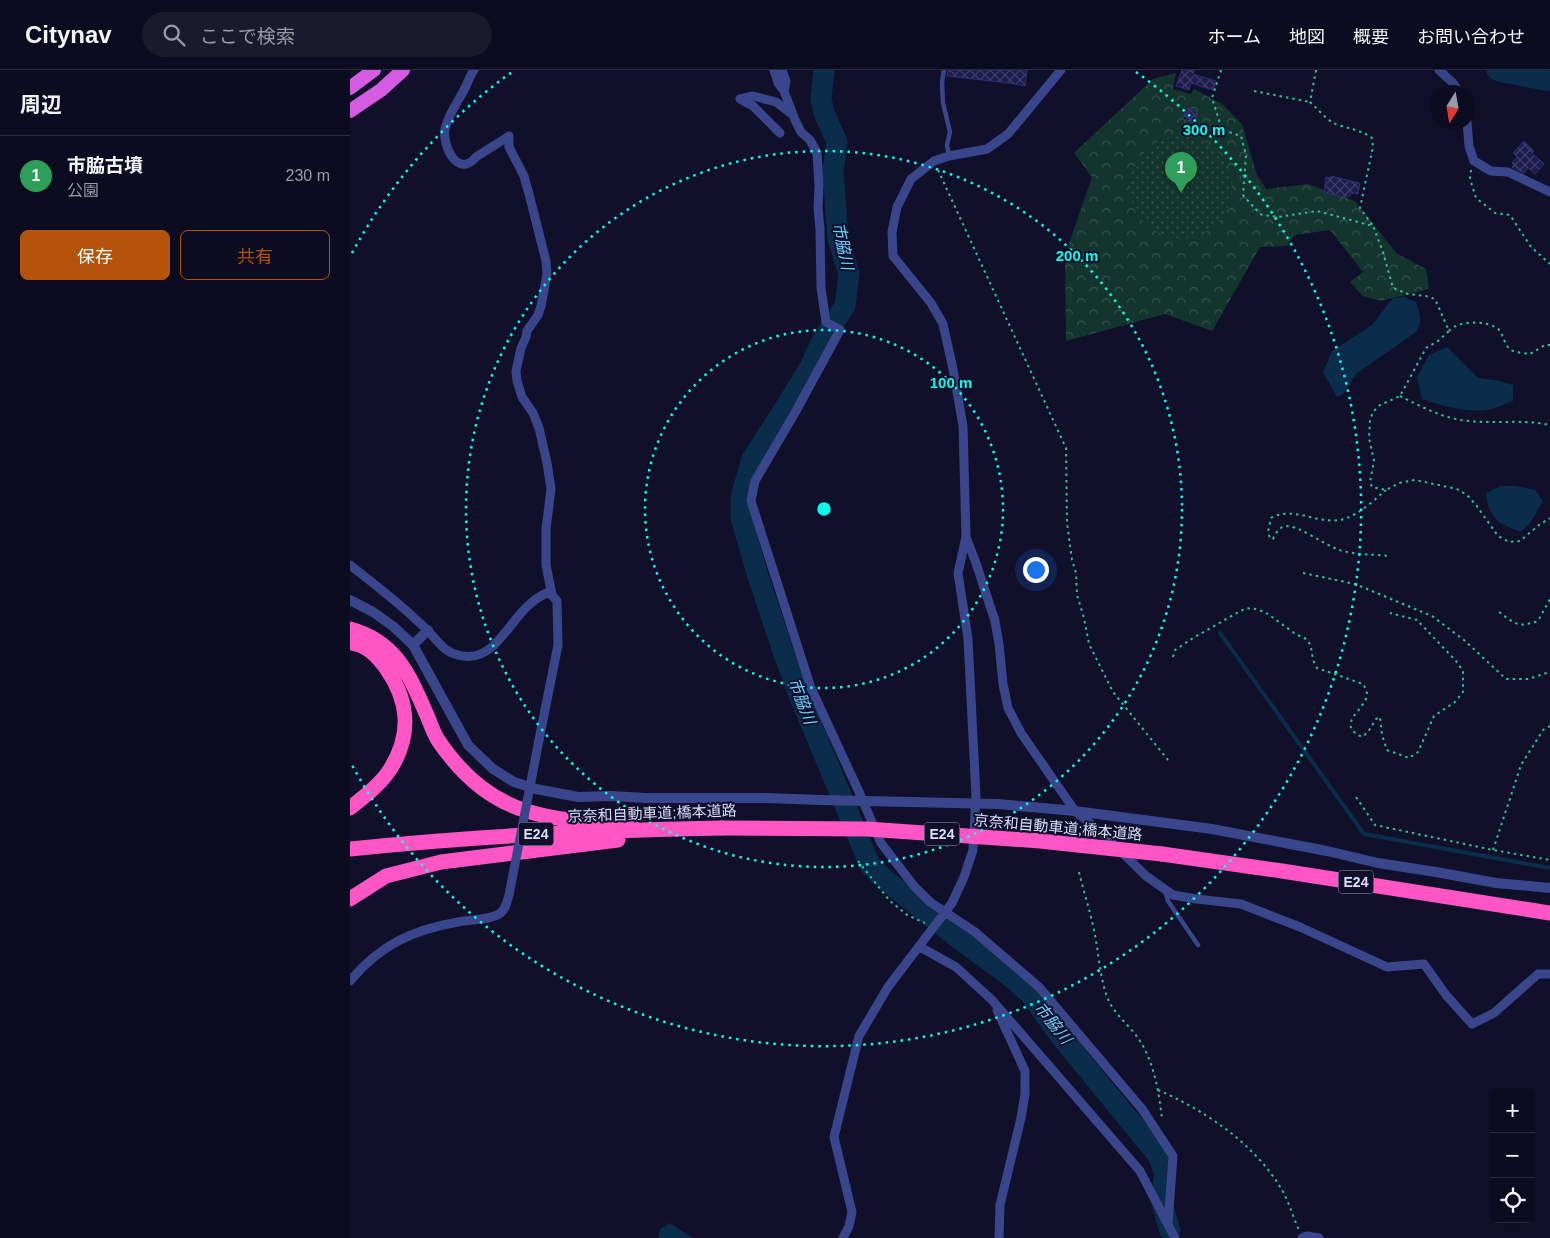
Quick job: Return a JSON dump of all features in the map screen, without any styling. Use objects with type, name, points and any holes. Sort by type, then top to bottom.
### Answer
[{"type":"highway","points":[[350,88],[374,70]]},
{"type":"highway","points":[[350,111],[381,90],[403,70]]},
{"type":"highway","points":[[350,629],[383,644],[400,660],[438,739],[458,767],[482,788],[509,806],[539,815],[572,821],[612,821],[637,830]]},
{"type":"highway","points":[[350,642],[366,648],[383,664],[397,683],[405,709],[405,728],[402,744],[390,769],[370,792],[350,808]]},
{"type":"highway","points":[[350,900],[386,876],[441,862],[632,838],[688,828]]},
{"type":"highway","name":"京奈和自動車道;橋本道路","points":[[350,849],[498,836],[688,828],[867,829],[1040,841],[1162,854],[1550,913]]},
{"type":"street","points":[[350,981],[360,969],[402,938],[436,926],[488,918],[500,914],[506,907],[558,645],[558,607],[557,601],[552,595],[546,565],[546,529],[551,489],[539,428],[533,413],[522,397],[516,371],[527,331],[538,315],[541,306],[547,274],[546,261],[524,176],[509,147],[509,136],[465,164],[459,163],[452,158],[446,145],[445,129],[448,120],[474,70]]},
{"type":"street","points":[[774,70],[801,132],[810,140],[817,153],[821,288],[826,322],[840,330],[755,481],[751,501],[811,688],[881,843],[914,886],[930,902],[975,932],[1039,987],[1142,1109],[1173,1156],[1168,1224]]},
{"type":"street","points":[[782,70],[786,81],[784,91]]},
{"type":"street","points":[[844,1238],[852,1212],[834,1137],[859,1036],[888,987],[952,903],[973,850],[976,820],[968,639],[958,573],[966,537],[963,426],[944,327],[931,303],[892,256],[892,232],[897,207],[911,178],[934,161],[949,156],[987,149],[1008,134],[1061,70]]},
{"type":"street","points":[[1439,70],[1454,85]]},
{"type":"street","points":[[780,133],[753,106],[740,99],[753,96],[776,102],[793,115]]},
{"type":"street","points":[[1468,130],[1469,146],[1474,161],[1491,171],[1508,172],[1550,192]]},
{"type":"street","points":[[966,537],[995,621],[1008,708],[1021,733],[1075,811],[1146,876],[1173,895],[1247,906],[1300,927],[1387,967],[1424,964],[1446,995],[1472,1024],[1494,1013],[1538,974],[1550,974]]},
{"type":"street","points":[[350,565],[428,630],[440,646],[457,655],[472,657],[484,654],[507,632],[538,597],[547,593],[552,595]]},
{"type":"street","points":[[350,600],[373,612],[394,627],[413,645],[468,745],[493,768],[514,782],[536,789],[578,797],[766,798],[998,804],[1075,811],[1212,829],[1327,851],[1378,864],[1496,883],[1550,888]]},
{"type":"street","points":[[413,645],[428,630]]},
{"type":"street","points":[[920,947],[956,967],[992,1000],[1140,1170],[1175,1238]]},
{"type":"street","points":[[992,1000],[1025,1071],[1022,1118],[1000,1205],[999,1238]]},
{"type":"street","points":[[1301,1236],[1319,1238]]},
{"type":"lane","points":[[944,70],[943,103],[950,132],[947,145],[949,156]]},
{"type":"lane","points":[[1165,889],[1168,901],[1198,945]]},
{"type":"path","points":[[1220,70],[1212,98],[1220,129],[1241,136],[1246,155],[1243,195],[1258,212],[1262,215],[1278,217],[1317,211],[1373,226]]},
{"type":"path","points":[[1310,102],[1316,70]]},
{"type":"path","points":[[1254,91],[1310,102],[1329,120],[1364,132],[1372,138],[1373,147],[1360,208],[1373,226],[1383,252],[1393,288],[1408,294],[1435,298],[1449,331]]},
{"type":"path","points":[[934,161],[1066,448],[1067,523],[1078,595],[1089,644],[1113,692],[1168,760]]},
{"type":"path","points":[[1474,161],[1470,179],[1476,198],[1495,213],[1510,215],[1531,247],[1550,264]]},
{"type":"path","points":[[1386,490],[1372,487],[1370,482],[1374,461],[1370,438],[1370,420],[1373,412],[1380,405],[1400,396],[1426,348],[1438,341],[1452,326],[1462,322],[1496,327],[1501,331],[1510,349],[1514,351],[1530,354],[1545,345],[1550,345]]},
{"type":"path","points":[[1400,396],[1434,413],[1468,421],[1538,422],[1550,425]]},
{"type":"path","points":[[1388,556],[1337,550],[1298,528],[1286,526],[1277,531],[1273,539],[1270,538],[1268,532],[1271,518],[1285,513],[1325,520],[1344,519],[1366,507],[1386,490],[1399,483],[1415,480],[1457,489],[1467,495],[1476,504],[1498,536],[1509,542],[1520,540],[1550,518]]},
{"type":"path","points":[[1302,573],[1354,584],[1432,616],[1464,640],[1506,679],[1528,680],[1550,672]]},
{"type":"path","points":[[1499,612],[1514,623],[1524,626],[1538,621],[1550,599]]},
{"type":"path","points":[[1173,657],[1176,650],[1193,638],[1244,609],[1265,612],[1297,635],[1304,636],[1310,644],[1314,664],[1317,668],[1363,684],[1367,696],[1352,718],[1351,727],[1355,734],[1362,737],[1368,732],[1376,719],[1380,717],[1382,735],[1387,750],[1409,758],[1418,752],[1434,716],[1455,702],[1463,692],[1463,671],[1417,620],[1390,613]]},
{"type":"path","points":[[1492,850],[1521,765],[1543,730],[1550,726]]},
{"type":"path","points":[[1356,797],[1375,825],[1492,850],[1550,860]]},
{"type":"path","points":[[858,861],[889,900],[907,915],[932,926]]},
{"type":"path","points":[[1079,872],[1108,1001],[1146,1050],[1157,1089],[1164,1143]]},
{"type":"path","points":[[1157,1089],[1218,1123],[1258,1158],[1283,1192],[1301,1236]]},
{"type":"green space","points":[[1176,73],[1173,89],[1191,94],[1194,89],[1222,104],[1242,124],[1257,175],[1266,189],[1308,184],[1355,201],[1396,253],[1426,269],[1429,289],[1381,301],[1363,296],[1350,282],[1363,272],[1330,230],[1295,235],[1287,246],[1260,247],[1212,331],[1165,314],[1066,341],[1065,255],[1092,177],[1074,153],[1153,79]]},
{"type":"green space","points":[[1181,136],[1191,137],[1210,144],[1224,158],[1231,177],[1231,197],[1224,216],[1210,230],[1191,237],[1181,238],[1171,237],[1152,230],[1138,216],[1131,197],[1130,187],[1131,177],[1138,158],[1152,144],[1171,137]]},
{"type":"water","points":[[1404,297],[1416,302],[1420,321],[1416,332],[1356,374],[1343,394],[1337,397],[1323,372],[1332,351],[1372,325],[1393,298]]},
{"type":"water","points":[[1447,347],[1478,378],[1513,385],[1513,401],[1495,408],[1477,411],[1449,407],[1422,399],[1417,377],[1429,355]]},
{"type":"water","points":[[1501,486],[1516,486],[1535,490],[1543,501],[1531,522],[1521,532],[1501,523],[1490,509],[1486,493]]},
{"type":"water","points":[[670,1223],[692,1238],[658,1238],[660,1229]]},
{"type":"building","points":[[948,70],[1027,70],[1025,86],[947,76]]},
{"type":"building","points":[[1182,70],[1194,70],[1193,74],[1216,81],[1213,90],[1191,83],[1189,90],[1176,86]]},
{"type":"building","points":[[1186,108],[1198,112],[1194,123],[1183,119]]},
{"type":"building","points":[[1524,141],[1534,151],[1532,153],[1544,164],[1535,174],[1528,168],[1524,173],[1512,167],[1514,165],[1512,163],[1517,157],[1513,153]]},
{"type":"building","points":[[1331,176],[1360,183],[1358,194],[1351,193],[1350,196],[1338,197],[1338,195],[1324,193],[1326,177],[1330,178]]},
{"type":"waterway","name":"市脇川","points":[[824,70],[821,99],[824,113],[837,142],[833,171],[838,239],[849,273],[845,306],[823,339],[809,369],[752,459],[741,497],[741,517],[757,573],[802,702],[870,865],[883,878],[958,938],[1011,977],[1030,994],[1062,1038],[1158,1155],[1165,1174],[1161,1200],[1170,1231]]},
{"type":"waterway","points":[[1497,70],[1550,81]]},
{"type":"waterway","points":[[1220,633],[1364,834],[1550,868]]},
{"type":"place","name":"市脇古墳","points":[[1181,193]]}]
